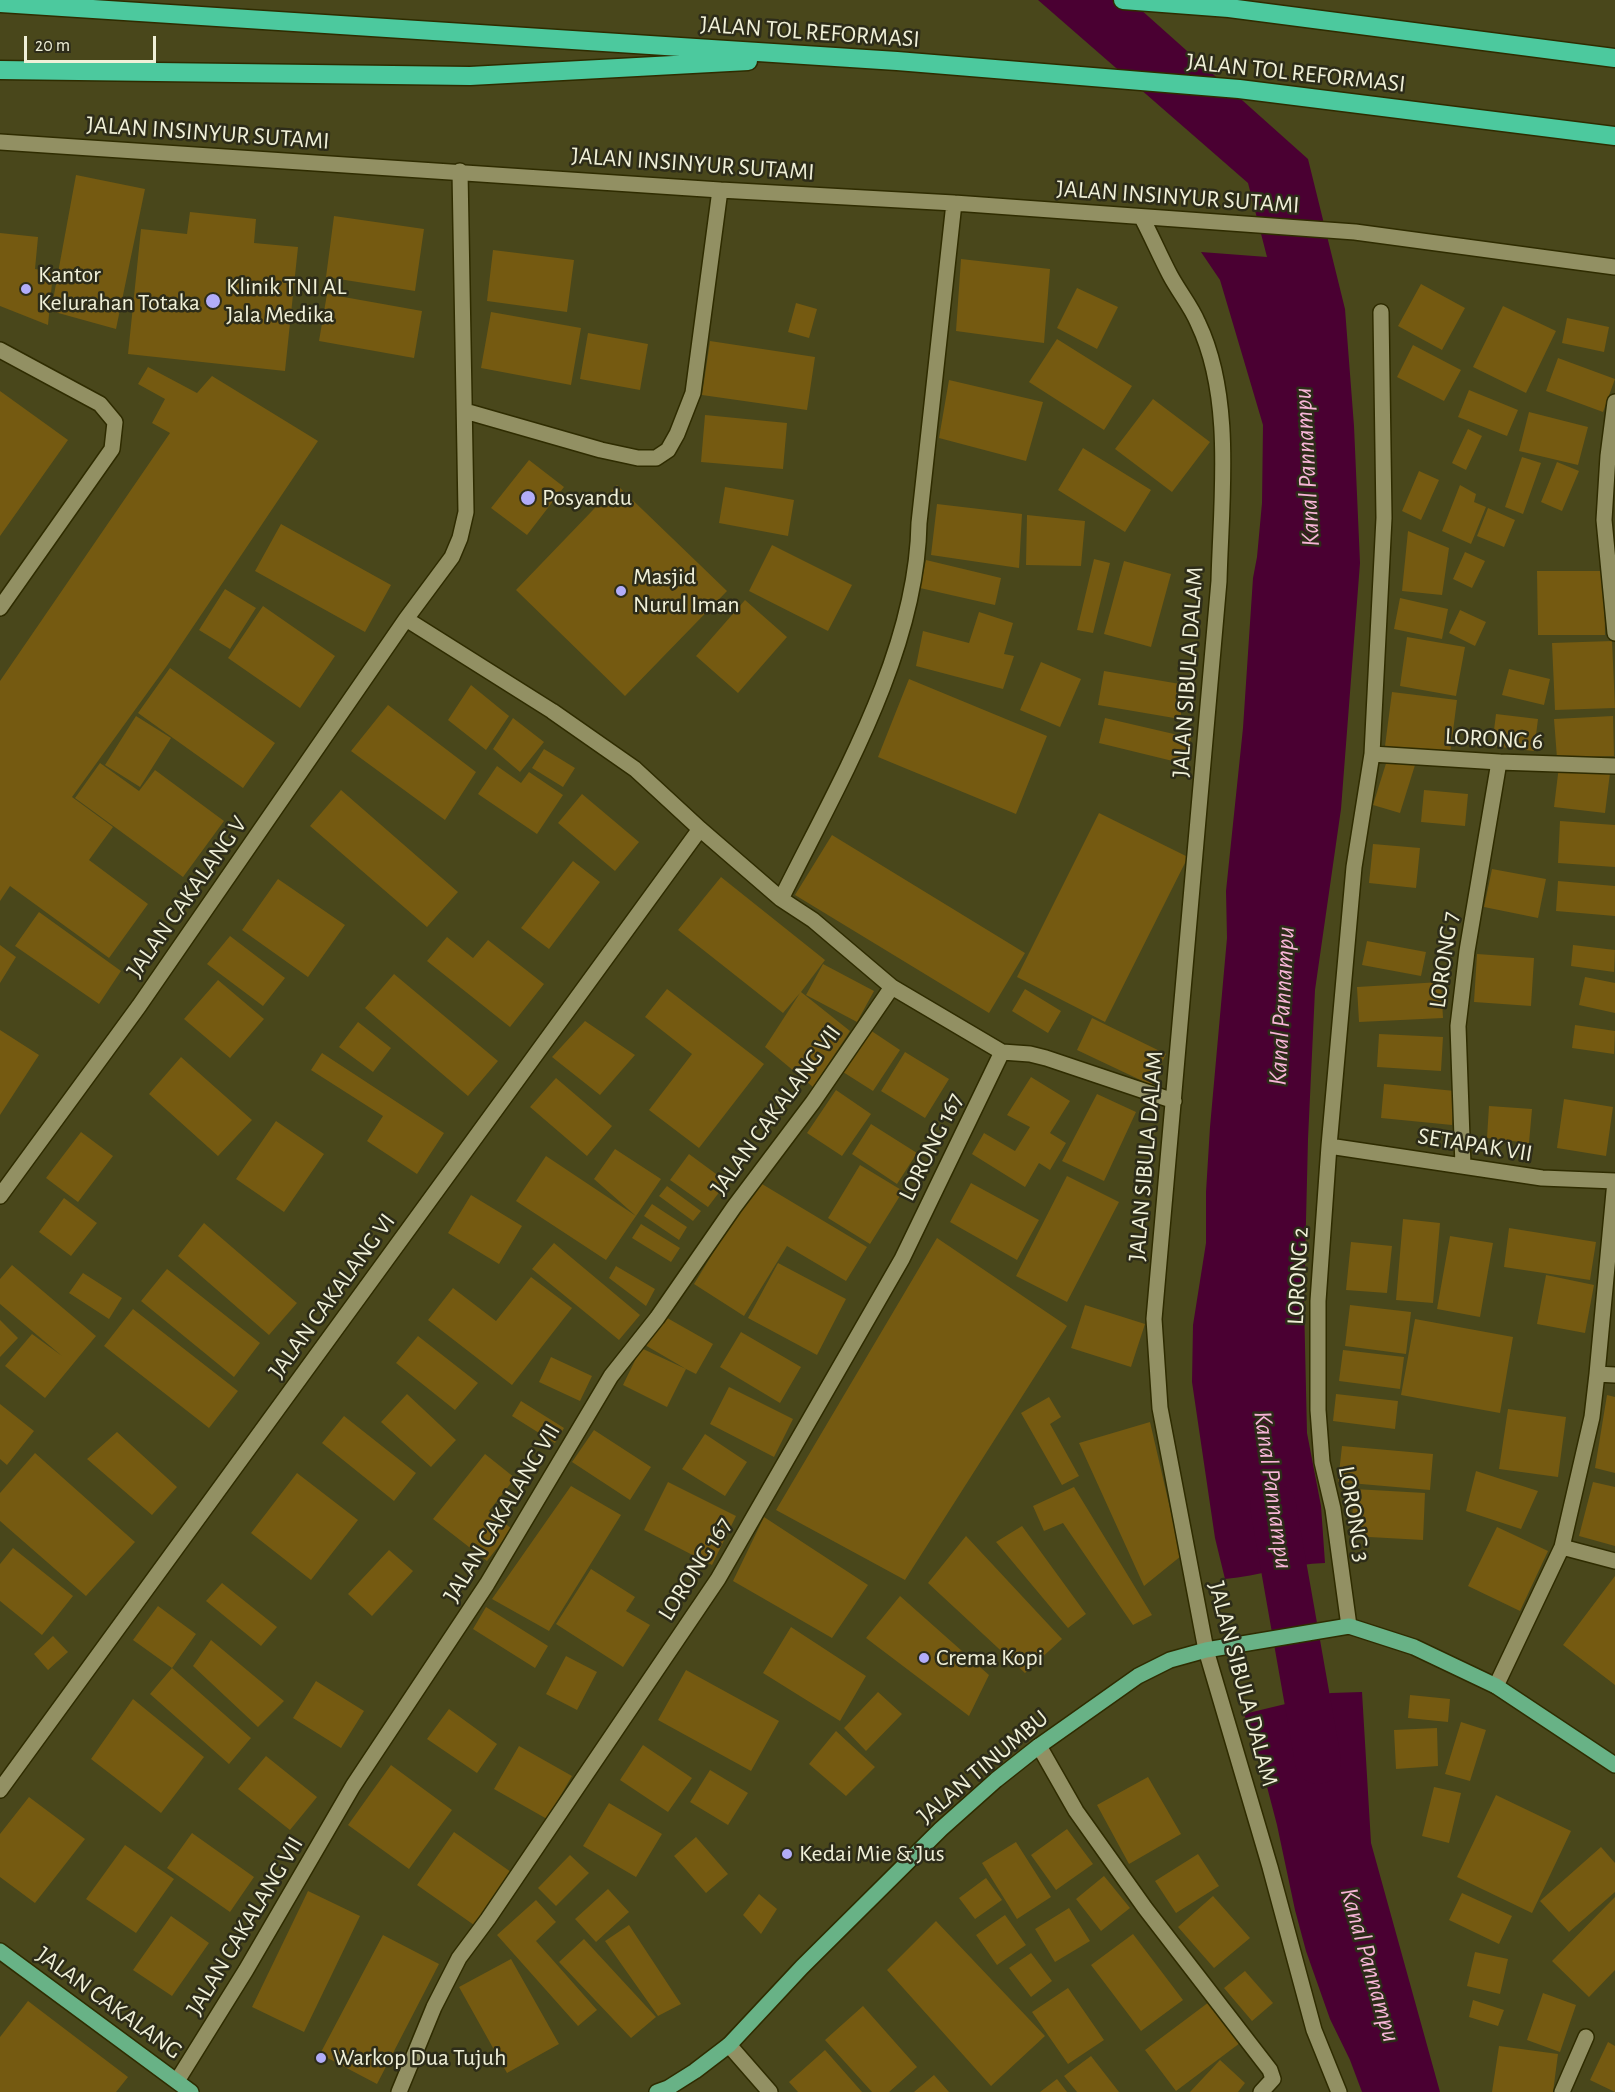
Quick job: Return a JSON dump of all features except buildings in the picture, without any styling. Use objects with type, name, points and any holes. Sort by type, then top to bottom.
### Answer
[{"type":"highway","points":[[1123,0],[1229,8],[1615,58]]},
{"type":"highway","name":"JALAN TOL REFORMASI","points":[[0,3],[897,61],[1239,89],[1615,136]]},
{"type":"highway","points":[[0,70],[470,76],[831,57]]},
{"type":"main road","name":"JALAN TINUMBU","points":[[657,2092],[668,2088],[695,2071],[729,2045],[802,1967],[941,1829],[996,1780],[1039,1746],[1138,1676],[1170,1660],[1206,1650],[1349,1626]]},
{"type":"main road","points":[[1349,1626],[1414,1647],[1496,1686],[1615,1765]]},
{"type":"main road","name":"JALAN CAKALANG","points":[[0,1951],[191,2092]]},
{"type":"street","name":"JALAN INSINYUR SUTAMI","points":[[0,142],[720,190],[954,203],[1355,232],[1615,267]]},
{"type":"street","name":"JALAN CAKALANG V","points":[[0,1196],[139,1006],[406,619],[452,557],[460,538],[466,513],[459,171]]},
{"type":"street","points":[[465,411],[601,450],[638,458],[656,458],[668,450],[677,434],[693,393],[720,190]]},
{"type":"street","points":[[781,899],[862,735],[898,645],[918,554],[921,501],[954,203]]},
{"type":"street","name":"JALAN SIBULA DALAM","points":[[1142,218],[1198,323],[1213,366],[1220,403],[1222,461],[1219,581],[1154,1319],[1160,1408],[1206,1650],[1270,1867],[1314,2030],[1339,2092]]},
{"type":"street","name":"LORONG 2","points":[[1318,1410],[1318,1301],[1329,1146],[1354,867],[1372,754],[1384,518],[1381,312]]},
{"type":"street","points":[[0,350],[100,404],[115,422],[112,449],[0,608]]},
{"type":"street","points":[[1615,402],[1608,456],[1604,520],[1615,633]]},
{"type":"street","points":[[406,619],[552,711],[635,769],[781,899],[813,920],[892,987],[1002,1052],[1030,1054],[1046,1058],[1174,1101]]},
{"type":"street","name":"LORONG 6","points":[[1372,754],[1615,766]]},
{"type":"street","name":"LORONG 7","points":[[1463,1166],[1458,1026],[1467,951],[1499,762]]},
{"type":"street","name":"JALAN CAKALANG VI","points":[[0,1790],[700,829]]},
{"type":"street","name":"JALAN CAKALANG VII","points":[[177,2081],[246,1970],[353,1786],[488,1584],[611,1376],[657,1318],[734,1207],[813,1102],[892,987]]},
{"type":"street","name":"LORONG 167","points":[[399,2092],[434,2007],[459,1958],[488,1919],[718,1579],[902,1260],[1002,1052]]},
{"type":"street","name":"SETAPAK VII","points":[[1329,1146],[1542,1178],[1615,1181]]},
{"type":"street","points":[[1496,1686],[1562,1546],[1592,1417],[1615,1181]]},
{"type":"street","points":[[1597,1374],[1615,1375]]},
{"type":"street","name":"LORONG 3","points":[[1318,1410],[1322,1462],[1333,1509],[1349,1626]]},
{"type":"street","points":[[1562,1546],[1615,1561]]},
{"type":"street","points":[[1039,1746],[1076,1811],[1144,1908],[1269,2070],[1273,2079],[1261,2092]]},
{"type":"street","points":[[1562,2092],[1586,2037]]},
{"type":"street","points":[[729,2045],[770,2092]]},
{"type":"water","points":[[1038,0],[1130,0],[1308,159],[1345,309],[1354,426],[1360,563],[1341,809],[1315,990],[1304,1302],[1307,1433],[1321,1506],[1325,1563],[1225,1579],[1215,1538],[1192,1382],[1193,1325],[1206,1243],[1210,1127],[1227,938],[1226,891],[1243,728],[1253,578],[1262,503],[1263,425],[1220,280],[1201,252],[1267,257],[1248,183]]},
{"type":"water","points":[[1362,1692],[1371,1843],[1440,2092],[1362,2092],[1350,2060],[1330,2019],[1306,1951],[1260,1760],[1244,1714],[1331,1693]]},
{"type":"waterway","name":"Kanal Pannampu","points":[[1273,1506],[1318,1761]]},
{"type":"place","name":"Kantor Kelurahan Totaka","points":[[26,289]]},
{"type":"place","name":"Klinik TNI AL Jala Medika","points":[[213,301]]},
{"type":"place","name":"Posyandu","points":[[528,498]]},
{"type":"place","name":"Masjid Nurul Iman","points":[[621,591]]},
{"type":"place","name":"Crema Kopi","points":[[924,1658]]},
{"type":"place","name":"Kedai Mie & Jus","points":[[787,1854]]},
{"type":"place","name":"Warkop Dua Tujuh","points":[[321,2058]]}]
